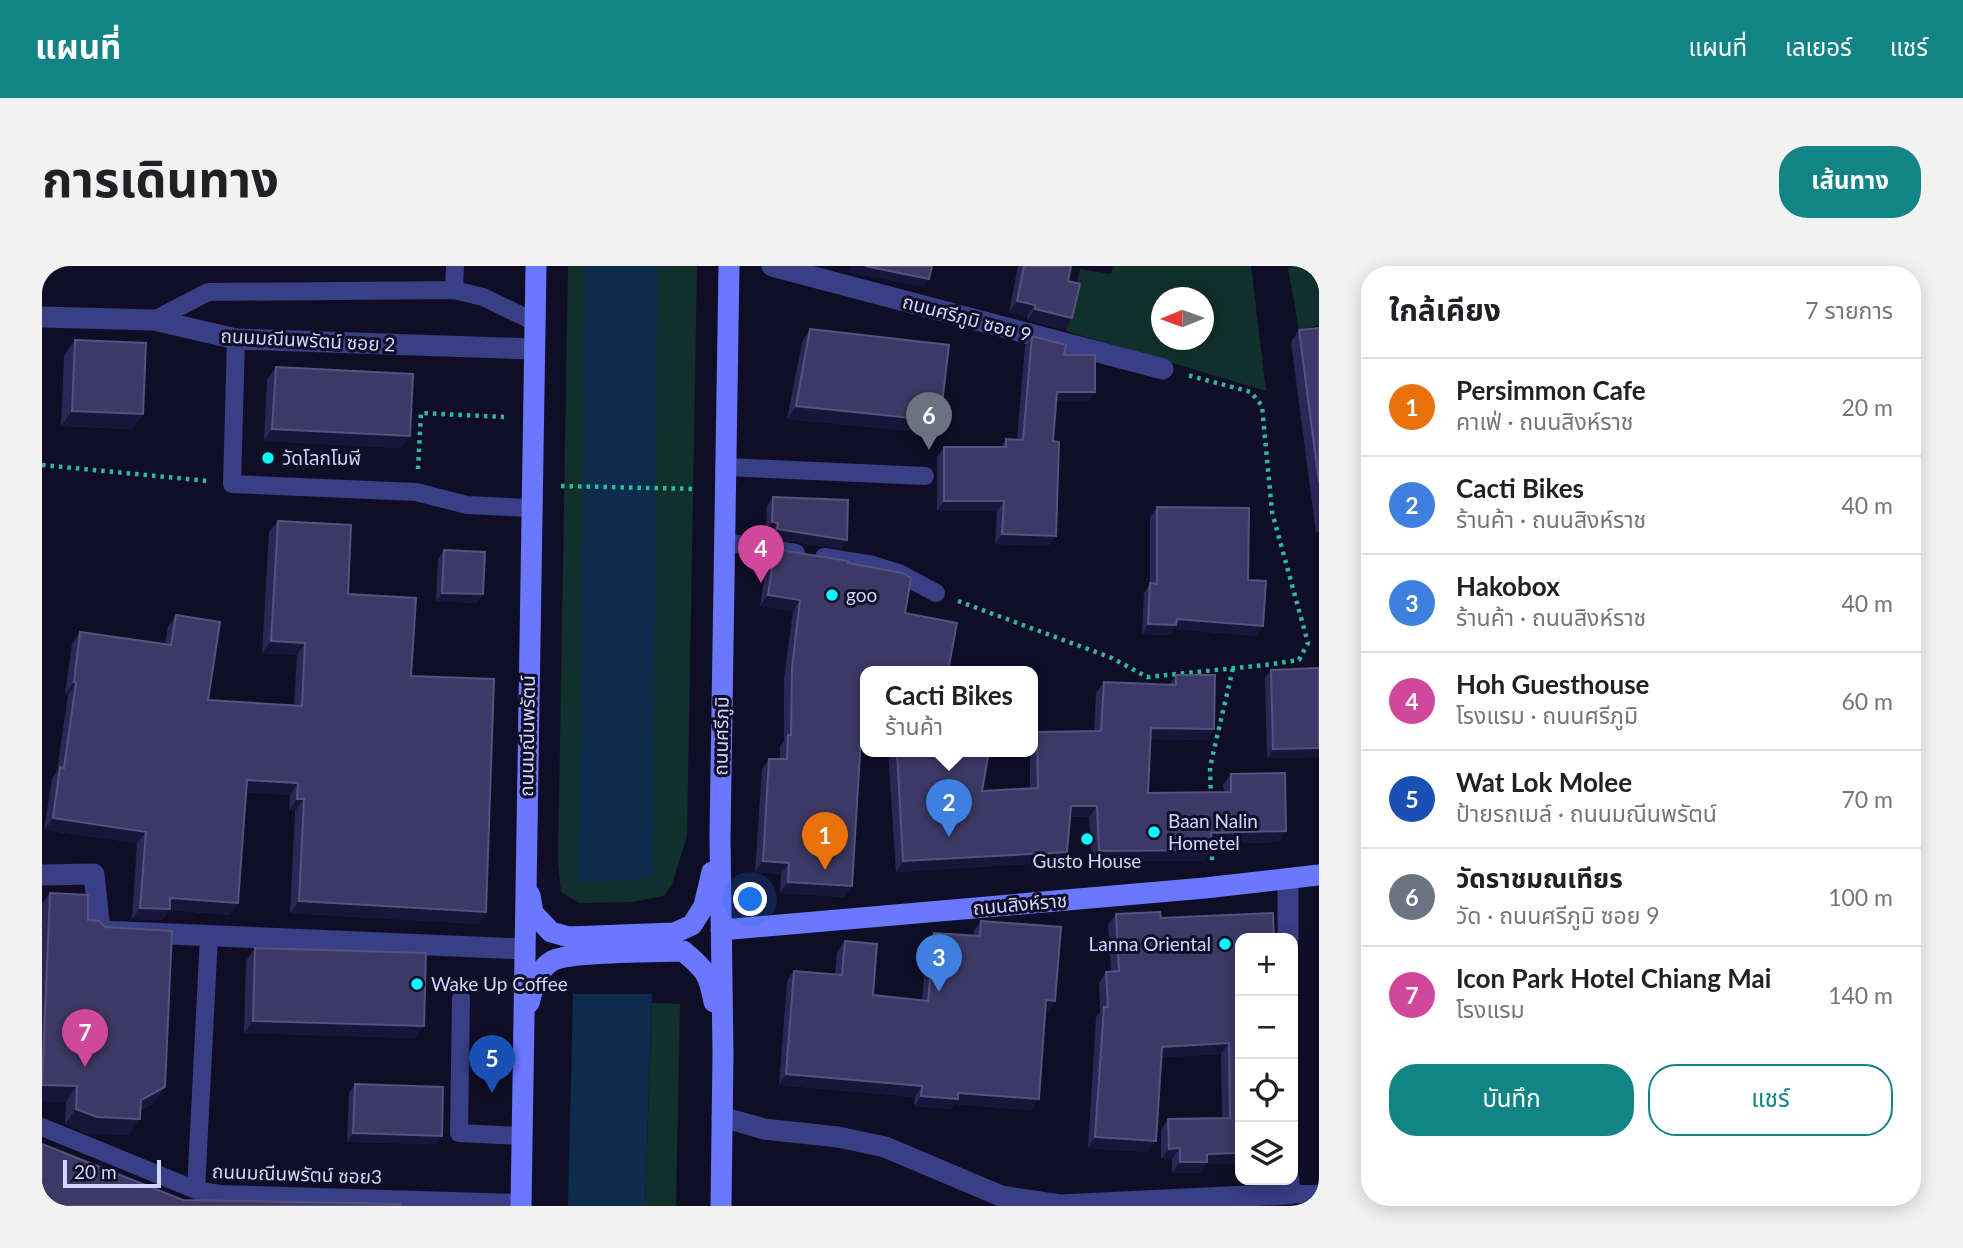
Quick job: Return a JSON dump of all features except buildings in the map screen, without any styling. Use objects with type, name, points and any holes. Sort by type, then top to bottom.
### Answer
[{"type":"main road","name":"ถนนมณีนพรัตน์","points":[[521,1204],[536,266]]},
{"type":"main road","name":"ถนนศรีภูมิ","points":[[721,1206],[723,1054],[720,836],[729,266]]},
{"type":"main road","points":[[679,942],[704,906],[720,836]]},
{"type":"main road","points":[[526,862],[533,913],[551,932],[573,946]]},
{"type":"main road","name":"ถนนสิงห์ราช","points":[[721,930],[1205,888],[1319,875]]},
{"type":"main road","points":[[523,1025],[535,979],[552,961],[573,946],[679,942],[703,967],[711,985],[723,1054]]},
{"type":"street","name":"ถนนศรีภูมิ ซอย 9","points":[[772,266],[1163,369]]},
{"type":"street","name":"ถนนมณีนพรัตน์ ซอย 2","points":[[42,317],[154,320],[236,340],[534,349]]},
{"type":"street","points":[[42,875],[94,874],[100,931],[524,949]]},
{"type":"street","points":[[1288,879],[1288,933]]},
{"type":"street","points":[[722,1117],[764,1129],[838,1137],[885,1147],[1001,1196],[1060,1205],[1289,1187]]},
{"type":"lane","points":[[454,290],[455,266]]},
{"type":"lane","points":[[154,320],[208,292],[454,290],[483,297],[535,322]]},
{"type":"lane","points":[[236,340],[232,484],[416,492],[467,505],[531,508]]},
{"type":"lane","points":[[726,467],[925,476]]},
{"type":"lane","points":[[724,542],[873,565],[899,573],[936,593]]},
{"type":"lane","points":[[196,1190],[209,936]]},
{"type":"lane","points":[[461,998],[459,1133],[522,1136]]},
{"type":"lane","name":"ถนนมณีนพรัตน์ ซอย3","points":[[42,1127],[196,1190],[220,1194],[521,1204]]},
{"type":"lane","points":[[1289,1187],[1319,1194]]},
{"type":"path","points":[[936,593],[1112,658],[1147,677],[1299,660],[1308,643],[1272,512],[1262,406],[1251,392],[1163,369]]},
{"type":"path","points":[[416,492],[421,413],[504,417]]},
{"type":"path","points":[[42,465],[232,484]]},
{"type":"path","points":[[561,486],[697,489]]},
{"type":"path","points":[[1211,806],[1210,767],[1233,668]]},
{"type":"path","points":[[1205,888],[1213,857],[1212,832]]},
{"type":"green space","points":[[568,266],[697,266],[687,836],[672,884],[664,896],[632,902],[579,903],[561,892],[558,862]]},
{"type":"green space","points":[[1113,266],[1251,266],[1266,391],[1066,331],[1080,269],[1111,274]]},
{"type":"green space","points":[[1319,266],[1319,325],[1299,330],[1288,268]]},
{"type":"green space","points":[[652,1003],[680,1004],[676,1206],[645,1206]]},
{"type":"water","points":[[585,266],[658,266],[653,878],[578,883]]},
{"type":"water","points":[[573,994],[652,994],[645,1206],[568,1206]]},
{"type":"place","name":"วัดราชมณเทียร","points":[[929,450]]},
{"type":"place","name":"วัดโลกโมฬี","points":[[268,458]]},
{"type":"place","name":"Hoh Guesthouse","points":[[761,583]]},
{"type":"place","name":"goo","points":[[832,595]]},
{"type":"place","name":"Baan Nalin Hometel","points":[[1154,832]]},
{"type":"place","name":"Cacti Bikes","points":[[949,837]]},
{"type":"place","name":"Gusto House","points":[[1087,839]]},
{"type":"place","name":"Persimmon Cafe","points":[[825,870]]},
{"type":"place","name":"Lanna Oriental","points":[[1225,944]]},
{"type":"place","name":"Wake Up Coffee","points":[[417,984]]},
{"type":"place","name":"Hakobox","points":[[939,992]]},
{"type":"place","name":"Icon Park Hotel Chiang Mai","points":[[85,1067]]},
{"type":"place","name":"Wat Lok Molee","points":[[492,1093]]}]
